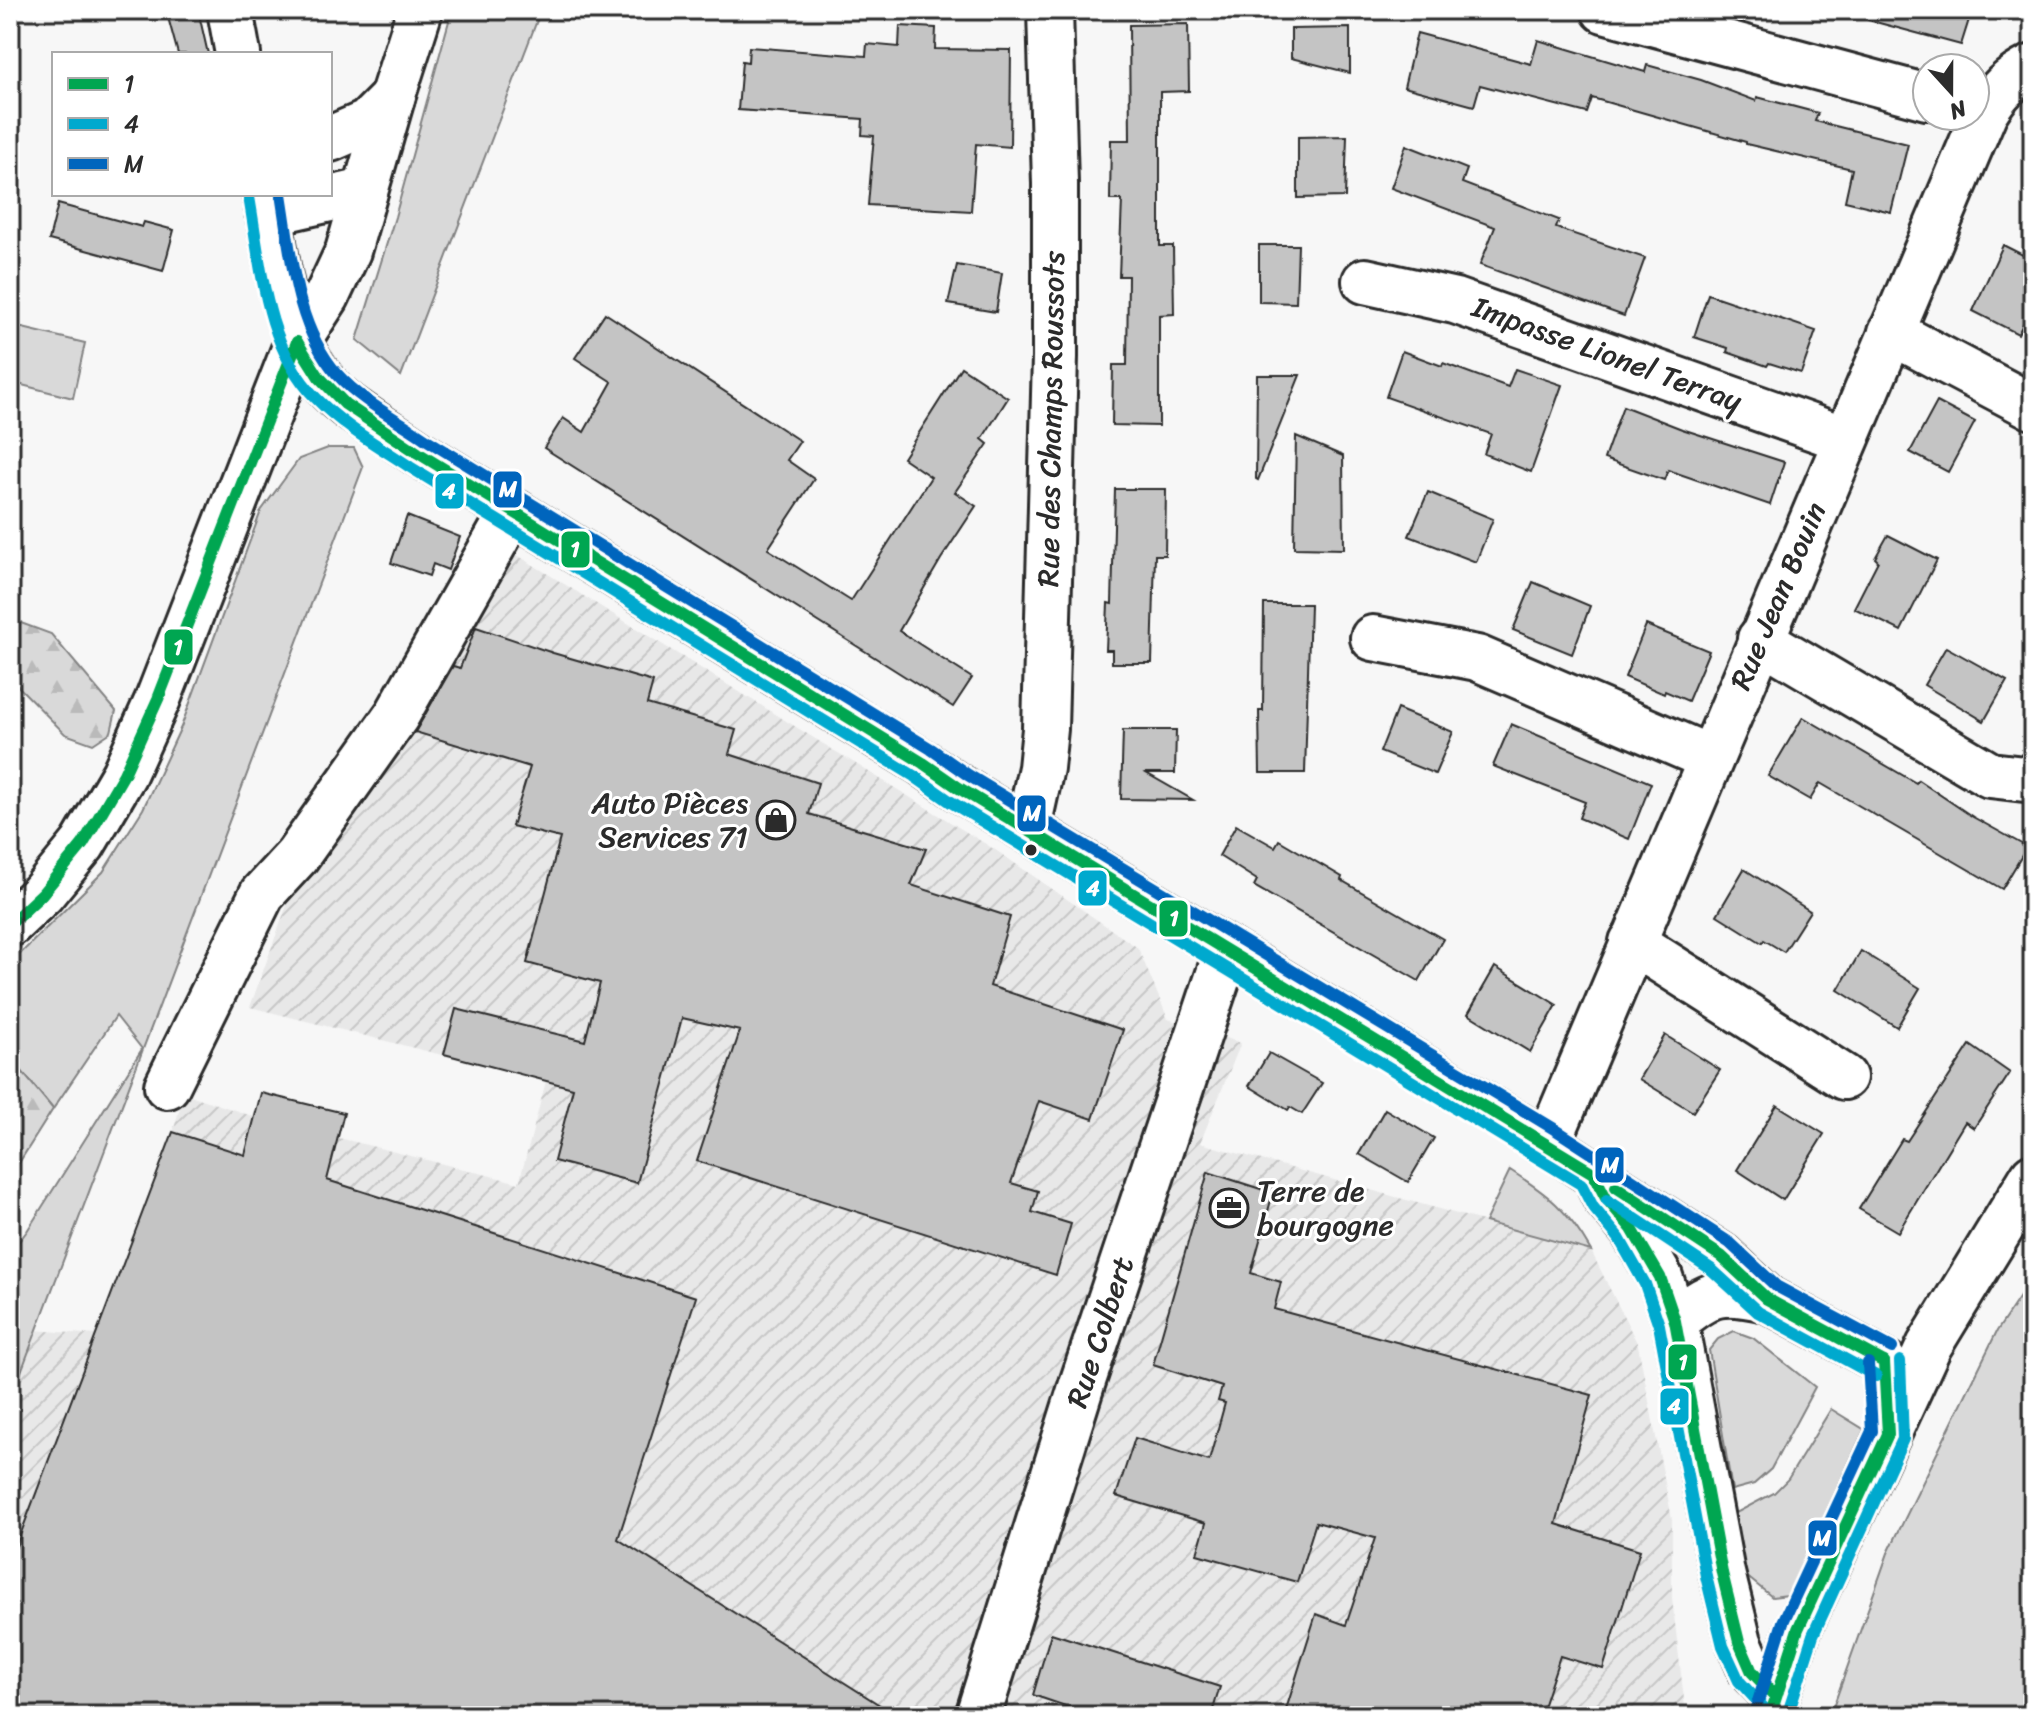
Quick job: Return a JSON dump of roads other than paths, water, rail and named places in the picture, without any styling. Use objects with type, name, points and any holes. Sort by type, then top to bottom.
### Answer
[{"type":"street","points":[[230,10],[238,52]]},
{"type":"street","points":[[10,924],[42,894],[83,844],[124,774],[158,699],[297,342],[327,296],[348,251],[420,10]]},
{"type":"street","name":"Rue des Champs Roussots","points":[[1028,827],[1041,768],[1045,729],[1055,184],[1050,10]]},
{"type":"street","points":[[1604,10],[1911,93]]},
{"type":"street","name":"Rue Jean Bouin","points":[[1991,99],[2019,73],[2033,67]]},
{"type":"street","points":[[332,138],[367,123],[392,98]]},
{"type":"street","name":"Rue Jean Bouin","points":[[1548,1144],[1891,332],[1972,132]]},
{"type":"street","points":[[332,195],[365,191]]},
{"type":"street","points":[[324,196],[266,203],[282,298],[297,342],[319,377],[345,404],[418,453],[959,788],[1548,1144],[1721,1256],[1767,1299],[1884,1362],[1929,1346]]},
{"type":"street","name":"Impasse Lionel Terray","points":[[1365,281],[1455,301],[1845,439]]},
{"type":"street","points":[[1891,332],[2033,407]]},
{"type":"street","points":[[167,1086],[262,894],[297,856],[397,715],[503,528],[516,513]]},
{"type":"street","points":[[1373,638],[1477,658],[1710,758]]},
{"type":"street","points":[[1760,639],[1990,775],[2033,780]]},
{"type":"street","points":[[1632,942],[1844,1077]]},
{"type":"street","name":"Rue Colbert","points":[[978,1716],[1082,1384],[1227,950]]},
{"type":"street","points":[[1593,1173],[1606,1198],[1632,1229],[1660,1277],[1675,1321],[1722,1573],[1739,1642],[1772,1706]]},
{"type":"street","points":[[1772,1706],[1798,1629],[1929,1346],[2033,1176]]},
{"type":"street","points":[[1675,1321],[1700,1300],[1721,1293],[1767,1299]]},
{"type":"street","points":[[1884,1362],[1888,1434]]},
{"type":"place","name":"Auto Pièces Services 71","points":[[776,820]]},
{"type":"place","name":"Terre de bourgogne","points":[[1229,1208]]}]
